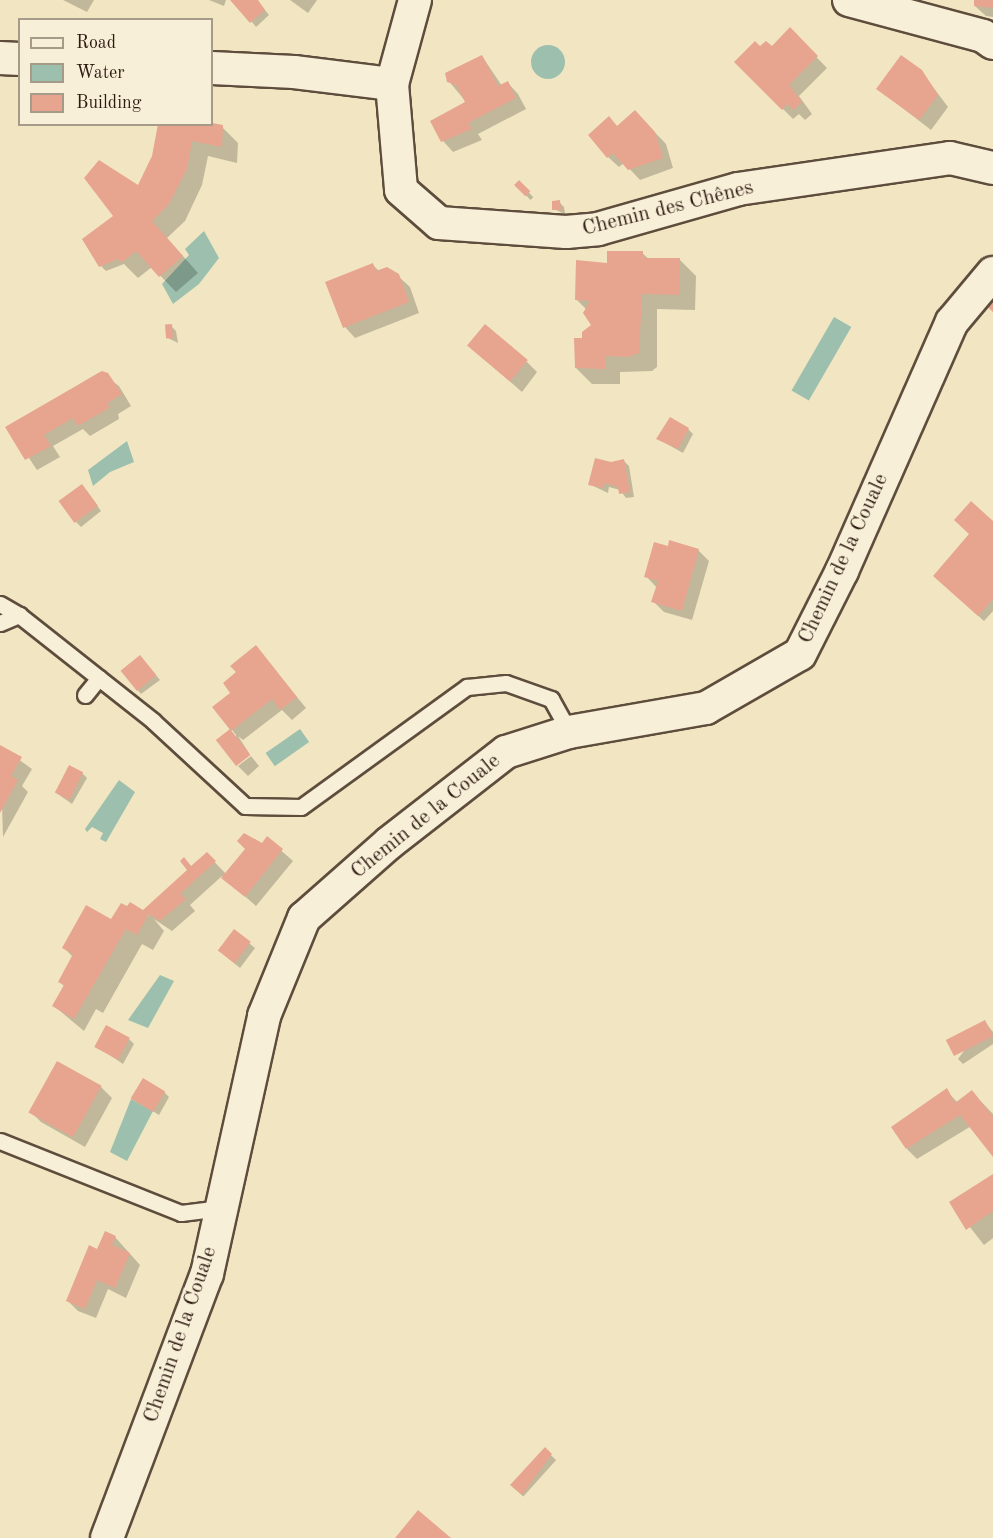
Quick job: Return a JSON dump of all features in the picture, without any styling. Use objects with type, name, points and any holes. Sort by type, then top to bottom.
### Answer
[{"type":"street","name":"Chemin des Chênes","points":[[415,0],[392,84],[401,190],[439,223],[566,232],[598,229],[738,189],[950,158],[993,168]]},
{"type":"street","points":[[849,0],[983,36],[993,43]]},
{"type":"street","points":[[0,58],[18,59]]},
{"type":"street","points":[[213,68],[294,72],[392,84]]},
{"type":"street","name":"Chemin de la Couale","points":[[107,1538],[207,1274],[264,1016],[304,918],[389,843],[506,752],[569,732],[706,708],[800,654],[842,571],[952,322],[993,273]]},
{"type":"lane","points":[[0,604],[19,615],[153,721],[245,806],[301,807],[467,687],[506,683],[551,699],[569,732]]},
{"type":"lane","points":[[0,623],[19,615]]},
{"type":"lane","points":[[85,695],[99,678]]},
{"type":"lane","points":[[0,1141],[181,1213],[221,1208]]},
{"type":"water","points":[[548,45],[560,50],[565,62],[560,74],[548,79],[536,74],[531,62],[536,50]]},
{"type":"water","points":[[204,231],[219,258],[199,284],[173,304],[162,284],[189,255],[185,249]]},
{"type":"water","points":[[834,317],[851,327],[809,401],[792,391]]},
{"type":"water","points":[[127,441],[134,462],[110,472],[93,486],[88,470]]},
{"type":"water","points":[[300,729],[309,742],[275,766],[266,753]]},
{"type":"water","points":[[119,780],[135,792],[106,842],[100,839],[103,833],[92,827],[87,832],[85,829]]},
{"type":"water","points":[[160,975],[174,981],[148,1028],[128,1020]]},
{"type":"water","points":[[131,1099],[153,1111],[127,1161],[110,1152]]},
{"type":"building","points":[[230,0],[258,0],[265,10],[250,23]]},
{"type":"building","points":[[974,0],[993,0],[993,8],[974,6]]},
{"type":"building","points":[[790,27],[818,56],[789,85],[802,102],[793,110],[787,104],[782,110],[734,62],[755,41],[760,46],[766,41],[772,46]]},
{"type":"building","points":[[482,55],[498,86],[508,81],[516,98],[468,123],[472,129],[441,142],[430,121],[465,102],[456,85],[447,82],[445,73]]},
{"type":"building","points":[[901,55],[922,70],[938,95],[919,120],[876,89]]},
{"type":"building","points":[[635,110],[655,132],[663,158],[628,170],[613,153],[607,158],[588,135],[609,116],[617,126]]},
{"type":"building","points":[[213,123],[223,125],[222,147],[192,141],[187,169],[169,204],[152,221],[183,256],[159,277],[136,251],[121,263],[118,259],[99,267],[82,239],[113,216],[84,178],[99,160],[138,185],[152,156],[158,126],[213,126]]},
{"type":"building","points":[[519,180],[530,191],[525,196],[514,185]]},
{"type":"building","points":[[560,200],[561,210],[552,210],[552,201]]},
{"type":"building","points":[[607,251],[643,251],[643,258],[680,258],[680,295],[642,294],[639,353],[628,357],[605,356],[605,369],[575,368],[574,338],[582,338],[582,332],[591,325],[583,313],[590,301],[575,300],[576,260],[607,263]]},
{"type":"building","points":[[373,263],[376,271],[387,267],[399,274],[409,302],[343,328],[325,282]]},
{"type":"building","points":[[993,292],[993,312],[983,303]]},
{"type":"building","points":[[165,324],[172,324],[173,338],[166,338]]},
{"type":"building","points":[[485,324],[528,360],[510,381],[467,345]]},
{"type":"building","points":[[102,371],[108,373],[122,394],[108,403],[109,408],[78,426],[73,418],[44,435],[51,446],[25,460],[5,427]]},
{"type":"building","points":[[670,417],[689,428],[678,449],[656,439]]},
{"type":"building","points":[[595,458],[611,462],[624,459],[630,492],[619,494],[618,487],[605,483],[603,488],[588,485]]},
{"type":"building","points":[[82,484],[98,506],[74,523],[59,501]]},
{"type":"building","points":[[971,501],[993,521],[993,599],[978,616],[933,576],[969,534],[954,520]]},
{"type":"building","points":[[669,540],[699,549],[682,611],[651,602],[658,581],[644,577],[654,542],[668,546]]},
{"type":"building","points":[[256,645],[297,697],[280,710],[272,699],[231,731],[212,707],[230,693],[223,683],[236,672],[230,666]]},
{"type":"building","points":[[140,655],[156,675],[137,691],[121,671]]},
{"type":"building","points":[[230,729],[250,755],[236,766],[216,740]]},
{"type":"building","points":[[0,745],[22,757],[11,776],[18,780],[0,813]]},
{"type":"building","points":[[69,765],[83,772],[69,800],[55,793]]},
{"type":"building","points":[[244,833],[262,843],[267,836],[283,849],[245,897],[221,878],[245,849],[237,841]]},
{"type":"building","points":[[207,852],[216,861],[180,894],[186,899],[160,921],[149,914],[137,935],[126,929],[74,1019],[52,1006],[64,985],[58,982],[73,954],[62,948],[86,905],[111,919],[121,903],[127,906],[130,902],[143,910],[187,870],[180,861],[184,857],[191,866]]},
{"type":"building","points":[[234,929],[251,942],[235,963],[218,951]]},
{"type":"building","points":[[985,1020],[993,1036],[954,1056],[946,1040]]},
{"type":"building","points":[[106,1025],[130,1038],[118,1060],[94,1047]]},
{"type":"building","points":[[57,1061],[102,1086],[73,1137],[28,1113]]},
{"type":"building","points":[[143,1078],[165,1091],[153,1112],[131,1099]]},
{"type":"building","points":[[947,1088],[955,1103],[972,1090],[993,1117],[993,1157],[960,1115],[906,1149],[891,1127]]},
{"type":"building","points":[[993,1174],[993,1211],[966,1230],[949,1202]]},
{"type":"building","points":[[105,1231],[116,1236],[112,1245],[130,1253],[115,1288],[97,1280],[85,1309],[66,1301],[89,1245],[97,1249]]},
{"type":"building","points":[[545,1447],[552,1454],[522,1495],[510,1485]]},
{"type":"building","points":[[418,1510],[451,1538],[395,1538]]}]
